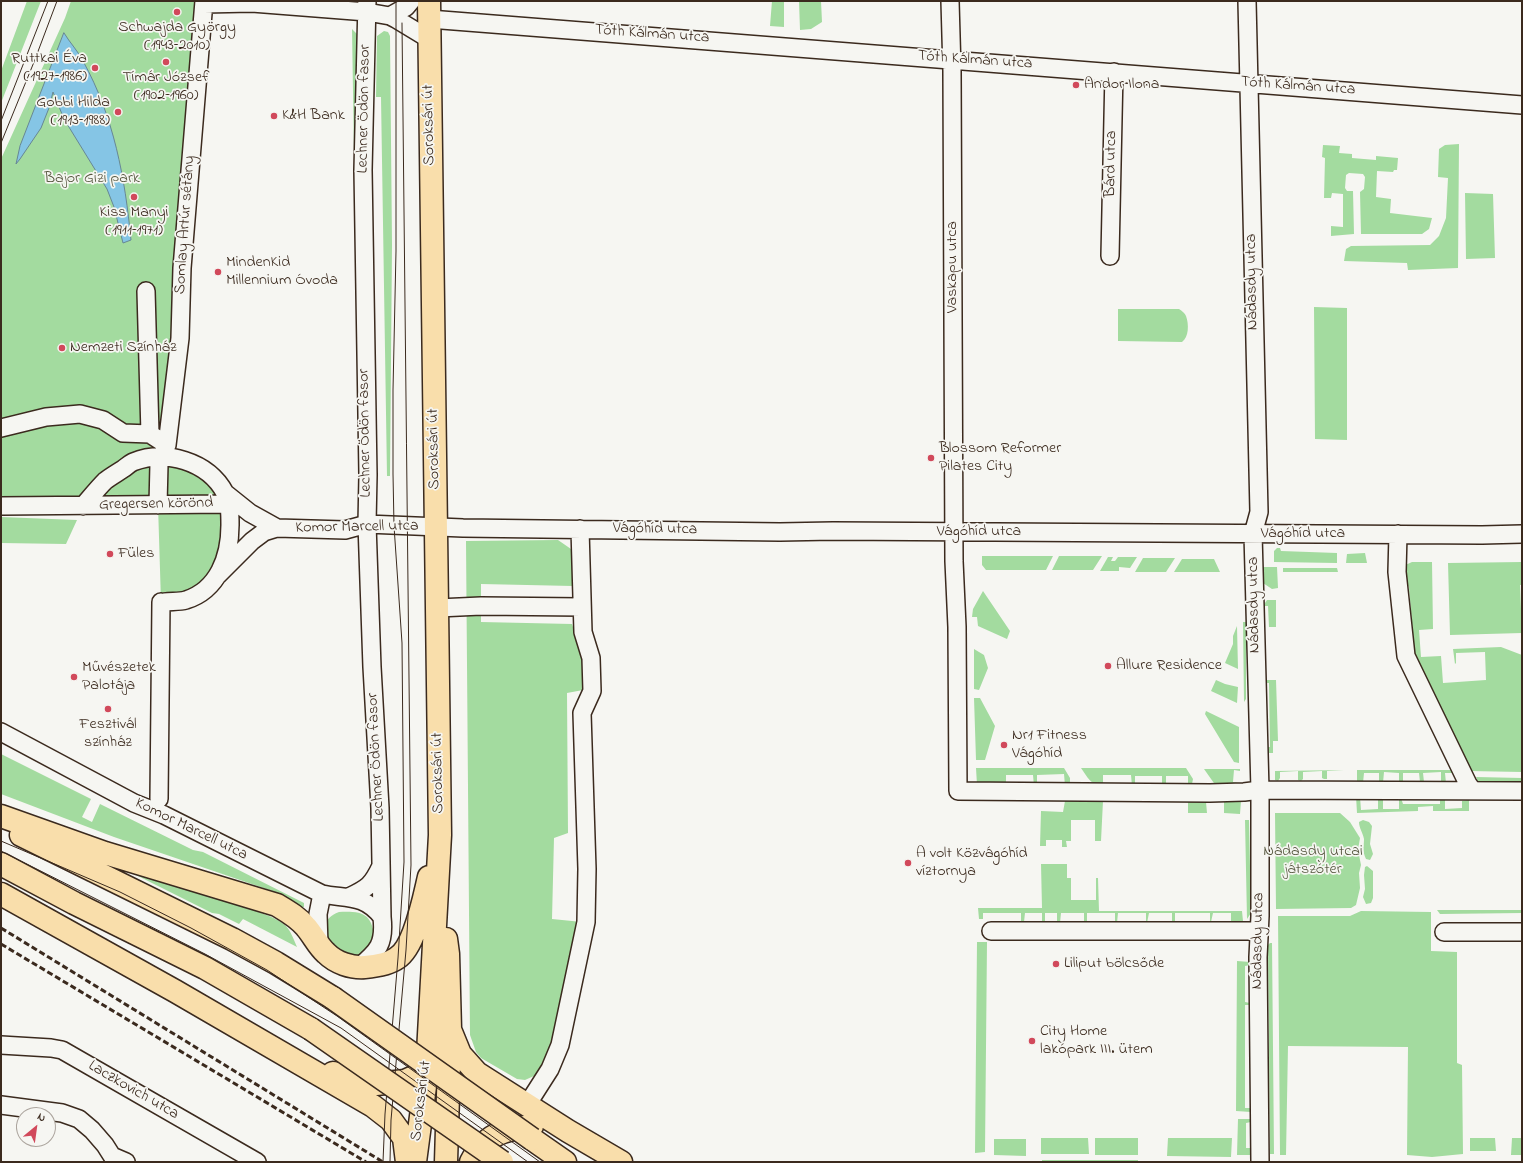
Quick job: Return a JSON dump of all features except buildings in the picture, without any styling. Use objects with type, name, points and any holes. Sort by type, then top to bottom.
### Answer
[{"type":"main road","name":"Soroksári út","points":[[415,1162],[427,1071],[438,896],[440,835],[429,20]]},
{"type":"main road","points":[[1,816],[105,853],[277,905],[298,918],[307,927],[319,946],[327,954],[348,966],[359,968],[372,967],[388,962],[398,958],[406,950],[414,933],[440,835]]},
{"type":"main road","points":[[1,825],[276,962],[333,998],[565,1162]]},
{"type":"main road","points":[[1,864],[74,903],[205,968],[311,1029],[502,1162]]},
{"type":"main road","points":[[1,894],[302,1064],[366,1102],[391,1120],[404,1138],[407,1162]]},
{"type":"main road","name":"Soroksári út","points":[[438,896],[448,954],[450,1029],[446,1162]]},
{"type":"main road","points":[[450,1029],[460,1054],[478,1073],[531,1099],[568,1131],[622,1162]]},
{"type":"main road","points":[[302,1064],[352,1079],[376,1084],[405,1081],[427,1071],[440,1056],[450,1029]]},
{"type":"main road","points":[[471,1162],[479,1148],[490,1138],[501,1132],[535,1125],[568,1131]]},
{"type":"street","points":[[390,16],[406,7],[411,1]]},
{"type":"street","name":"Vaskapu utca","points":[[950,1],[952,59],[958,792],[1217,793],[1260,790]]},
{"type":"street","name":"Nádasdy utca","points":[[1247,1],[1259,512],[1253,534],[1260,790],[1260,1162]]},
{"type":"street","name":"Somlay Artúr sétány","points":[[158,505],[159,464],[164,451],[180,338],[182,261],[204,3],[367,7],[390,16]]},
{"type":"street","name":"Lechner Ödön fasor","points":[[359,968],[374,954],[381,943],[383,929],[380,808],[372,667],[367,524],[368,475],[363,170],[367,7]]},
{"type":"street","points":[[390,16],[429,20]]},
{"type":"street","name":"Tóth Kálmán utca","points":[[429,20],[952,59],[1522,105]]},
{"type":"street","name":"Bárd utca","points":[[1110,256],[1114,72]]},
{"type":"street","points":[[146,291],[150,434],[164,451]]},
{"type":"street","points":[[1,428],[46,417],[80,414],[103,420],[123,433],[130,442],[132,463]]},
{"type":"street","points":[[123,433],[150,434]]},
{"type":"street","name":"Gregersen körönd","points":[[83,506],[106,481],[132,463],[164,451],[205,470],[217,480],[228,499],[229,544],[218,575],[208,588],[198,595],[184,600],[163,602],[159,798]]},
{"type":"street","name":"Gregersen körönd","points":[[1,506],[158,505],[228,499]]},
{"type":"street","name":"Komor Marcell utca","points":[[228,499],[277,528]]},
{"type":"street","name":"Komor Marcell utca","points":[[218,575],[252,541],[264,532],[277,528],[345,530],[367,524],[437,527]]},
{"type":"street","name":"Vágóhíd utca","points":[[437,527],[780,532],[1522,534]]},
{"type":"street","points":[[531,1099],[550,1069],[560,1045],[586,922],[587,869],[582,713],[592,690],[591,658],[583,632],[580,530]]},
{"type":"street","points":[[1398,534],[1397,572],[1406,656],[1468,784],[1473,791]]},
{"type":"street","points":[[438,608],[481,606],[582,607]]},
{"type":"street","name":"Komor Marcell utca","points":[[1,732],[134,803],[164,815],[322,894],[338,897],[350,897],[364,901],[374,908],[382,917]]},
{"type":"street","points":[[1260,790],[1522,791]]},
{"type":"street","name":"Lechner Ödön fasor","points":[[350,897],[363,891],[374,881],[381,864]]},
{"type":"street","points":[[319,946],[318,914],[322,894]]},
{"type":"street","points":[[991,931],[1259,931]]},
{"type":"street","points":[[1444,932],[1522,932]]},
{"type":"street","name":"Laczkovich utca","points":[[1,1045],[62,1050],[257,1162]]},
{"type":"street","points":[[1,1105],[62,1113],[79,1119],[92,1130],[117,1160]]},
{"type":"green space","points":[[27,1],[41,1],[1,103],[1,71]]},
{"type":"green space","name":"Bajor Gizi park","points":[[71,1],[197,1],[165,431],[151,458],[217,480],[230,535],[208,588],[161,602],[158,505],[1,500],[1,159],[65,18]]},
{"type":"green space","points":[[772,1],[784,1],[784,27],[770,26]]},
{"type":"green space","points":[[799,1],[821,1],[822,22],[811,29],[800,30]]},
{"type":"green space","points":[[352,29],[358,35],[360,147],[354,155]]},
{"type":"green space","points":[[384,31],[388,32],[390,36],[392,245],[390,476],[387,476],[381,97],[376,97],[377,36]]},
{"type":"green space","points":[[1459,144],[1458,268],[1408,270],[1407,263],[1344,261],[1346,249],[1351,246],[1430,245],[1439,236],[1446,218],[1448,178],[1438,177],[1439,149],[1445,145]]},
{"type":"green space","points":[[1323,145],[1340,146],[1339,153],[1352,154],[1352,158],[1376,160],[1376,156],[1398,158],[1397,170],[1394,170],[1393,172],[1377,171],[1376,197],[1391,199],[1390,213],[1432,218],[1429,229],[1422,234],[1361,234],[1360,192],[1364,189],[1365,177],[1363,174],[1349,173],[1346,175],[1345,188],[1347,191],[1353,191],[1354,234],[1331,236],[1331,226],[1343,227],[1343,194],[1332,193],[1331,198],[1324,198],[1325,158],[1322,157]]},
{"type":"green space","points":[[1465,193],[1493,194],[1495,258],[1466,259]]},
{"type":"green space","points":[[1314,307],[1347,308],[1347,440],[1315,439]]},
{"type":"green space","points":[[1118,309],[1179,309],[1185,314],[1187,319],[1188,330],[1186,337],[1182,342],[1118,341]]},
{"type":"green space","points":[[1,517],[77,520],[66,544],[1,543]]},
{"type":"green space","points":[[558,540],[571,549],[573,586],[481,584],[481,622],[572,624],[583,657],[583,690],[567,693],[568,833],[554,838],[552,919],[582,922],[554,1044],[543,1066],[534,1076],[525,1080],[517,1079],[481,1058],[476,1052],[470,1035],[466,541]]},
{"type":"green space","points":[[1277,548],[1280,548],[1281,551],[1337,553],[1337,563],[1274,562],[1274,551]]},
{"type":"green space","points":[[1365,553],[1367,563],[1346,563],[1347,554]]},
{"type":"green space","points":[[982,556],[1053,556],[1046,570],[986,570],[982,565]]},
{"type":"green space","points":[[1059,556],[1102,556],[1093,570],[1052,570]]},
{"type":"green space","points":[[1108,557],[1113,557],[1111,561],[1115,561],[1118,557],[1137,557],[1130,568],[1119,567],[1119,571],[1100,571]]},
{"type":"green space","points":[[1143,558],[1175,558],[1166,572],[1135,572]]},
{"type":"green space","points":[[1182,559],[1214,559],[1220,572],[1174,572]]},
{"type":"green space","points":[[1412,562],[1432,562],[1433,629],[1419,630],[1421,657],[1441,656],[1443,683],[1486,680],[1485,652],[1456,653],[1455,664],[1453,649],[1501,647],[1522,655],[1522,772],[1469,771],[1415,657],[1409,588],[1401,567]]},
{"type":"green space","points":[[1522,562],[1522,585],[1520,585],[1522,633],[1450,635],[1448,563]]},
{"type":"green space","points":[[1263,567],[1277,567],[1278,588],[1272,589],[1263,583]]},
{"type":"green space","points":[[1283,568],[1337,568],[1338,572],[1283,572]]},
{"type":"green space","points":[[983,591],[1010,631],[1007,639],[978,626],[977,617],[972,617],[973,609]]},
{"type":"green space","points":[[1267,600],[1276,600],[1276,627],[1269,627],[1268,606],[1263,606]]},
{"type":"green space","points":[[1243,622],[1246,622],[1246,699],[1244,702]]},
{"type":"green space","points":[[1237,626],[1238,669],[1225,663],[1233,644],[1233,636]]},
{"type":"green space","points":[[974,649],[984,655],[988,668],[979,690],[974,689]]},
{"type":"green space","points":[[1216,680],[1238,687],[1237,703],[1211,691]]},
{"type":"green space","points":[[1265,680],[1276,680],[1278,741],[1273,741],[1273,753],[1269,753],[1266,750],[1266,747],[1270,747],[1269,683],[1265,683]]},
{"type":"green space","points":[[974,698],[980,698],[995,726],[985,760],[976,760]]},
{"type":"green space","points":[[1206,711],[1239,727],[1239,763],[1234,762],[1205,714]]},
{"type":"green space","points":[[1,754],[91,799],[82,817],[92,822],[100,804],[193,850],[203,852],[304,903],[304,907],[300,907],[295,902],[281,894],[114,837],[1,794]]},
{"type":"green space","points":[[976,768],[1064,768],[1070,778],[1070,783],[1065,786],[1064,774],[1037,775],[1037,786],[1034,786],[1033,775],[1006,775],[1006,785],[977,785]]},
{"type":"green space","points":[[1081,768],[1186,768],[1193,779],[1192,784],[1188,787],[1188,776],[1166,776],[1166,786],[1162,786],[1162,776],[1135,776],[1135,786],[1132,786],[1131,775],[1103,775],[1103,786],[1099,786],[1088,778]]},
{"type":"green space","points":[[1204,769],[1240,769],[1240,771],[1234,770],[1233,782],[1239,783],[1239,786],[1216,786]]},
{"type":"green space","points":[[1344,770],[1327,771],[1327,779],[1322,778],[1322,771],[1303,772],[1303,779],[1301,781],[1298,780],[1298,771],[1280,772],[1280,778],[1278,781],[1275,780],[1275,771]]},
{"type":"green space","points":[[1357,770],[1455,770],[1458,784],[1455,773],[1445,773],[1446,783],[1441,783],[1441,772],[1423,773],[1424,782],[1422,783],[1420,782],[1419,773],[1403,773],[1403,783],[1399,783],[1399,773],[1384,772],[1383,783],[1379,782],[1379,773],[1364,773],[1363,783],[1357,785]]},
{"type":"green space","points":[[1476,777],[1522,778],[1522,783],[1478,782]]},
{"type":"green space","points":[[1356,796],[1360,797],[1361,810],[1378,809],[1378,798],[1383,799],[1383,809],[1399,809],[1399,800],[1401,798],[1403,804],[1440,804],[1440,799],[1443,798],[1445,799],[1445,809],[1462,808],[1462,801],[1469,800],[1469,811],[1433,811],[1433,806],[1418,807],[1418,811],[1357,813]]},
{"type":"green space","points":[[1065,801],[1103,801],[1101,841],[1095,841],[1095,820],[1071,820],[1071,841],[1066,841],[1067,847],[1062,847],[1062,840],[1046,840],[1046,846],[1040,846],[1041,811],[1063,812]]},
{"type":"green space","points":[[1224,801],[1241,801],[1240,814],[1224,813]]},
{"type":"green space","points":[[1188,802],[1206,802],[1207,813],[1188,813]]},
{"type":"green space","name":"Nádasdy utcai játszótér","points":[[1275,813],[1340,813],[1350,822],[1360,838],[1358,850],[1361,865],[1359,873],[1360,888],[1356,905],[1351,908],[1276,909]]},
{"type":"green space","points":[[1245,820],[1249,820],[1251,913],[1247,919]]},
{"type":"green space","points":[[1363,820],[1369,822],[1372,826],[1370,844],[1373,854],[1370,860],[1366,859],[1364,853],[1364,839],[1359,822]]},
{"type":"green space","points":[[91,850],[269,916],[281,922],[288,928],[297,947],[243,919],[239,924],[219,914],[212,913],[92,853]]},
{"type":"green space","points":[[1041,864],[1067,864],[1067,878],[1071,878],[1071,900],[1096,900],[1096,878],[1098,878],[1099,911],[1242,911],[1243,921],[1231,922],[1231,913],[1213,913],[1210,922],[1210,913],[1175,913],[1175,923],[1172,923],[1172,913],[1149,913],[1147,923],[1146,913],[1118,913],[1117,923],[1115,923],[1115,913],[1087,913],[1087,923],[1084,923],[1084,913],[1061,913],[1060,923],[1057,922],[1057,913],[1045,913],[1045,923],[1042,922],[1042,913],[1025,913],[1023,923],[1021,922],[1021,913],[983,913],[983,919],[979,919],[978,908],[1042,908]]},
{"type":"green space","points":[[1367,866],[1373,871],[1373,898],[1371,903],[1366,904],[1363,897],[1365,889],[1365,867]]},
{"type":"green space","points":[[1437,910],[1522,910],[1522,913],[1440,914]]},
{"type":"green space","points":[[1361,911],[1431,912],[1431,951],[1457,952],[1457,1063],[1462,1065],[1463,1154],[1432,1157],[1407,1155],[1408,1047],[1288,1046],[1286,1155],[1280,1155],[1278,916],[1350,916]]},
{"type":"green space","points":[[339,912],[355,912],[369,919],[374,931],[375,940],[364,955],[350,958],[329,943],[326,924],[329,918]]},
{"type":"green space","points":[[977,942],[987,942],[985,1152],[975,1153]]},
{"type":"green space","points":[[1272,943],[1274,1154],[1270,1154],[1268,945]]},
{"type":"green space","points":[[1237,961],[1250,962],[1250,965],[1245,966],[1245,1002],[1250,1003],[1250,1005],[1245,1005],[1245,1108],[1252,1108],[1251,1112],[1236,1111]]},
{"type":"green space","points":[[1238,1119],[1251,1119],[1251,1122],[1246,1123],[1246,1148],[1253,1148],[1251,1155],[1237,1155]]},
{"type":"green space","points":[[1041,1138],[1088,1138],[1089,1154],[1041,1154]]},
{"type":"green space","points":[[1095,1138],[1138,1138],[1138,1155],[1095,1155]]},
{"type":"green space","points":[[1168,1138],[1232,1138],[1231,1157],[1167,1156]]},
{"type":"green space","points":[[1470,1138],[1495,1138],[1496,1151],[1470,1151]]},
{"type":"green space","points":[[1512,1138],[1522,1138],[1522,1155],[1511,1155]]},
{"type":"green space","points":[[994,1139],[1026,1139],[1026,1156],[994,1155]]},
{"type":"green space","points":[[1042,1160],[1138,1160],[1138,1162],[1042,1162]]},
{"type":"water","points":[[64,33],[81,57],[94,82],[110,126],[121,171],[131,240],[123,243],[114,207],[107,189],[64,119],[53,92],[49,108],[41,128],[16,164],[20,146]]},
{"type":"tram line","points":[[1,121],[48,1]]},
{"type":"tram line","points":[[1,143],[57,1]]},
{"type":"tram line","points":[[383,1162],[385,1114],[398,958],[404,862],[402,643],[394,526],[393,474],[396,251],[396,1]]},
{"type":"tram line","points":[[390,1162],[391,1120],[406,950],[411,865],[402,23]]},
{"type":"tram line","points":[[1,841],[120,892],[191,928],[267,970],[337,1016],[540,1162]]},
{"type":"tram line","points":[[1,851],[205,954],[341,1028],[528,1162]]},
{"type":"railway","points":[[1,928],[383,1162]]},
{"type":"railway","points":[[1,944],[366,1162]]},
{"type":"place","name":"Schwajda György (1943–2010)","points":[[177,12]]},
{"type":"place","name":"Tímár József (1902–1960)","points":[[166,62]]},
{"type":"place","name":"Ruttkai Éva (1927–1986)","points":[[95,68]]},
{"type":"place","name":"Andor Ilona","points":[[1076,85]]},
{"type":"place","name":"Gobbi Hilda (1913–1988)","points":[[118,112]]},
{"type":"place","name":"K&H Bank","points":[[274,116]]},
{"type":"place","name":"Kiss Manyi (1911–1971)","points":[[134,197]]},
{"type":"place","name":"MindenKid Millennium Óvoda","points":[[218,272]]},
{"type":"place","name":"Nemzeti Színház","points":[[62,348]]},
{"type":"place","name":"Blossom Reformer Pilates City","points":[[931,458]]},
{"type":"place","name":"Füles","points":[[110,554]]},
{"type":"place","name":"Allure Residence","points":[[1108,666]]},
{"type":"place","name":"Művészetek Palotája","points":[[74,677]]},
{"type":"place","name":"Fesztivál színház","points":[[108,709]]},
{"type":"place","name":"Nr1 Fitness Vágóhíd","points":[[1004,745]]},
{"type":"place","name":"A volt Közvágóhíd víztornya","points":[[908,863]]},
{"type":"place","name":"Liliput bölcsőde","points":[[1056,964]]},
{"type":"place","name":"City Home lakópark III. ütem","points":[[1032,1041]]}]
